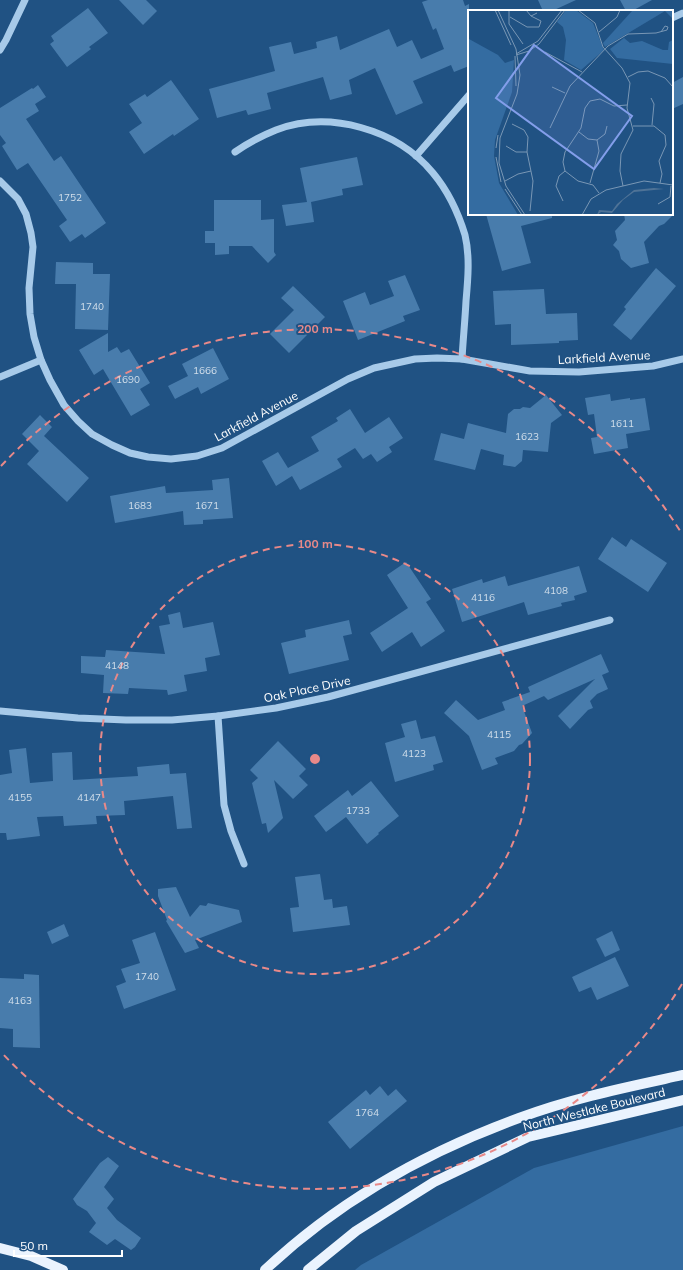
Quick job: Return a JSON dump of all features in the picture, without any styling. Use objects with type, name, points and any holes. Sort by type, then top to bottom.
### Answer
[{"type":"main road","name":"North Westlake Boulevard","points":[[265,1270],[304,1237],[381,1183],[422,1160],[461,1141],[519,1117],[583,1098],[683,1075]]},
{"type":"main road","name":"North Westlake Boulevard","points":[[308,1270],[356,1231],[434,1182],[528,1137],[683,1100]]},
{"type":"main road","points":[[0,1248],[30,1256],[63,1270]]},
{"type":"street","points":[[0,50],[25,0]]},
{"type":"street","points":[[673,18],[683,13]]},
{"type":"street","points":[[416,156],[468,96]]},
{"type":"street","points":[[235,152],[256,139],[277,130],[300,124],[323,122],[346,124],[372,131],[396,142],[416,156],[433,172],[447,191],[457,211],[465,236],[468,254],[468,276],[462,359]]},
{"type":"street","name":"Larkfield Avenue","points":[[0,181],[18,198],[26,214],[31,233],[33,247],[29,288],[30,314],[34,338],[41,360],[50,380],[64,405],[92,434],[112,445],[148,457],[171,459],[197,456],[222,448],[348,379],[374,368],[415,359],[462,359],[530,371],[579,372],[653,366],[683,359]]},
{"type":"street","points":[[0,377],[41,360]]},
{"type":"street","name":"Oak Place Drive","points":[[0,711],[78,718],[172,720],[218,716],[276,708],[328,697],[610,620]]},
{"type":"street","points":[[218,716],[224,805],[231,831],[244,864]]},
{"type":"shaded area","points":[[683,1126],[683,1270],[355,1270],[361,1265],[534,1168]]},
{"type":"building","points":[[119,0],[146,0],[157,11],[143,25]]},
{"type":"building","points":[[428,0],[463,0],[465,6],[469,4],[468,66],[454,72],[451,65],[413,81],[423,103],[396,115],[375,68],[349,80],[352,94],[330,100],[323,77],[267,93],[271,109],[248,115],[246,110],[217,118],[209,89],[275,71],[269,47],[291,42],[294,54],[317,48],[316,42],[337,36],[340,50],[389,29],[397,47],[412,40],[421,59],[444,49],[436,28],[433,30],[422,2]]},
{"type":"building","points":[[538,0],[576,0],[554,10],[543,10]]},
{"type":"building","points":[[620,0],[652,0],[634,10],[625,10]]},
{"type":"building","points":[[88,8],[108,33],[89,47],[91,49],[67,67],[50,44],[54,41],[51,36]]},
{"type":"building","points":[[683,77],[683,104],[673,109],[673,82]]},
{"type":"building","points":[[171,80],[199,119],[174,136],[173,134],[144,154],[129,132],[142,123],[129,104],[145,94],[147,97]]},
{"type":"building","points":[[38,85],[46,97],[35,104],[39,111],[26,119],[54,161],[61,156],[106,223],[85,238],[82,234],[70,242],[59,226],[67,220],[28,163],[17,170],[2,146],[6,143],[0,135],[0,108]]},
{"type":"building","points":[[357,157],[363,185],[342,189],[343,195],[311,202],[314,222],[286,226],[282,205],[307,202],[300,168]]},
{"type":"building","points":[[214,200],[261,200],[261,220],[274,219],[274,252],[276,255],[268,263],[252,246],[229,246],[229,254],[215,255],[215,243],[205,243],[205,231],[214,231]]},
{"type":"building","points":[[486,215],[552,215],[552,218],[521,226],[531,263],[502,271]]},
{"type":"building","points":[[624,215],[673,215],[664,224],[659,226],[644,242],[649,263],[631,268],[621,259],[619,251],[613,245],[617,240],[615,231],[625,220]]},
{"type":"building","points":[[56,262],[93,263],[93,274],[110,274],[108,330],[75,329],[76,284],[55,284]]},
{"type":"building","points":[[656,268],[676,286],[631,340],[613,325],[626,309],[624,307]]},
{"type":"building","points":[[405,275],[420,310],[403,316],[405,321],[358,340],[343,301],[365,292],[370,305],[394,296],[388,281]]},
{"type":"building","points":[[293,286],[325,317],[289,353],[270,334],[294,310],[281,298]]},
{"type":"building","points":[[544,289],[546,314],[577,313],[578,340],[559,341],[559,343],[511,345],[511,324],[495,325],[493,291]]},
{"type":"building","points":[[108,333],[108,352],[117,347],[121,353],[129,349],[150,383],[140,389],[150,405],[131,416],[103,369],[94,375],[79,350]]},
{"type":"building","points":[[213,348],[229,379],[201,394],[198,387],[175,399],[168,386],[188,376],[182,364]]},
{"type":"building","points":[[610,394],[611,401],[630,398],[630,400],[645,398],[650,430],[626,434],[628,448],[594,454],[591,438],[597,437],[594,414],[588,415],[585,398]]},
{"type":"building","points":[[546,395],[562,415],[551,423],[548,452],[523,450],[522,461],[515,467],[503,465],[504,455],[481,449],[475,470],[434,460],[441,433],[464,439],[468,423],[506,433],[508,414],[514,409],[520,409],[523,407],[530,408]]},
{"type":"building","points":[[350,409],[365,433],[389,417],[403,438],[389,447],[392,452],[377,462],[371,454],[363,459],[355,448],[337,459],[342,467],[300,490],[292,476],[276,486],[262,461],[278,452],[288,468],[319,451],[311,437],[338,421],[336,418]]},
{"type":"building","points":[[40,415],[52,427],[44,436],[89,478],[67,502],[27,464],[39,451],[22,434]]},
{"type":"building","points":[[229,478],[233,518],[203,520],[203,524],[184,525],[183,511],[115,523],[110,496],[165,486],[166,493],[213,490],[212,480]]},
{"type":"building","points":[[612,537],[626,547],[631,539],[667,563],[648,592],[598,559]]},
{"type":"building","points":[[406,562],[431,599],[426,602],[445,631],[421,647],[412,632],[382,652],[370,633],[408,608],[387,575]]},
{"type":"building","points":[[579,566],[587,592],[574,596],[575,600],[561,603],[562,606],[528,615],[524,602],[462,622],[452,589],[482,579],[483,583],[505,576],[508,586]]},
{"type":"building","points":[[180,612],[183,628],[213,622],[220,655],[205,658],[207,671],[184,675],[187,691],[168,695],[167,690],[129,688],[128,694],[103,693],[104,675],[81,673],[81,656],[105,657],[106,650],[165,654],[159,626],[170,624],[168,615]]},
{"type":"building","points":[[349,620],[352,634],[343,636],[349,660],[289,674],[281,643],[306,637],[305,630]]},
{"type":"building","points":[[601,654],[609,672],[602,675],[608,689],[597,694],[590,701],[593,708],[588,710],[570,729],[558,716],[595,679],[548,700],[544,696],[522,706],[532,733],[514,751],[495,758],[498,764],[482,770],[469,736],[444,713],[456,700],[478,720],[505,710],[502,702],[530,692],[528,687]]},
{"type":"building","points":[[416,720],[421,739],[435,736],[443,762],[433,765],[434,770],[395,782],[385,743],[405,737],[401,724]]},
{"type":"building","points":[[278,741],[306,769],[299,776],[308,785],[293,799],[274,780],[283,818],[268,833],[266,823],[262,824],[252,783],[258,778],[250,770]]},
{"type":"building","points":[[26,748],[30,783],[53,781],[52,753],[72,752],[73,780],[138,776],[137,767],[169,764],[170,774],[186,773],[192,828],[177,829],[173,796],[124,801],[125,815],[96,816],[97,824],[64,826],[63,816],[37,817],[40,836],[7,840],[6,833],[0,833],[0,775],[12,773],[9,750]]},
{"type":"building","points":[[371,781],[399,816],[367,844],[346,817],[326,832],[314,816],[348,790],[352,796]]},
{"type":"building","points":[[320,874],[324,900],[332,899],[333,908],[347,906],[350,925],[293,932],[290,908],[299,907],[295,877]]},
{"type":"building","points":[[176,887],[190,917],[200,905],[206,906],[208,903],[239,910],[242,922],[195,940],[199,948],[185,953],[166,921],[167,920],[158,896],[158,889]]},
{"type":"building","points":[[64,924],[69,936],[52,944],[47,932]]},
{"type":"building","points":[[612,931],[620,950],[605,957],[596,939]]},
{"type":"building","points":[[155,932],[176,990],[124,1009],[116,986],[126,982],[121,969],[140,963],[132,940]]},
{"type":"building","points":[[615,957],[629,986],[597,1000],[591,987],[579,992],[572,977]]},
{"type":"building","points":[[24,974],[39,975],[40,1048],[13,1047],[13,1029],[0,1028],[0,978],[24,979]]},
{"type":"building","points":[[380,1086],[388,1096],[396,1089],[407,1101],[350,1149],[328,1122],[366,1090],[370,1095]]},
{"type":"building","points":[[108,1157],[119,1166],[104,1187],[114,1199],[107,1208],[117,1220],[141,1238],[131,1250],[115,1239],[107,1245],[89,1232],[96,1223],[87,1211],[77,1205],[73,1199],[100,1163]]}]
